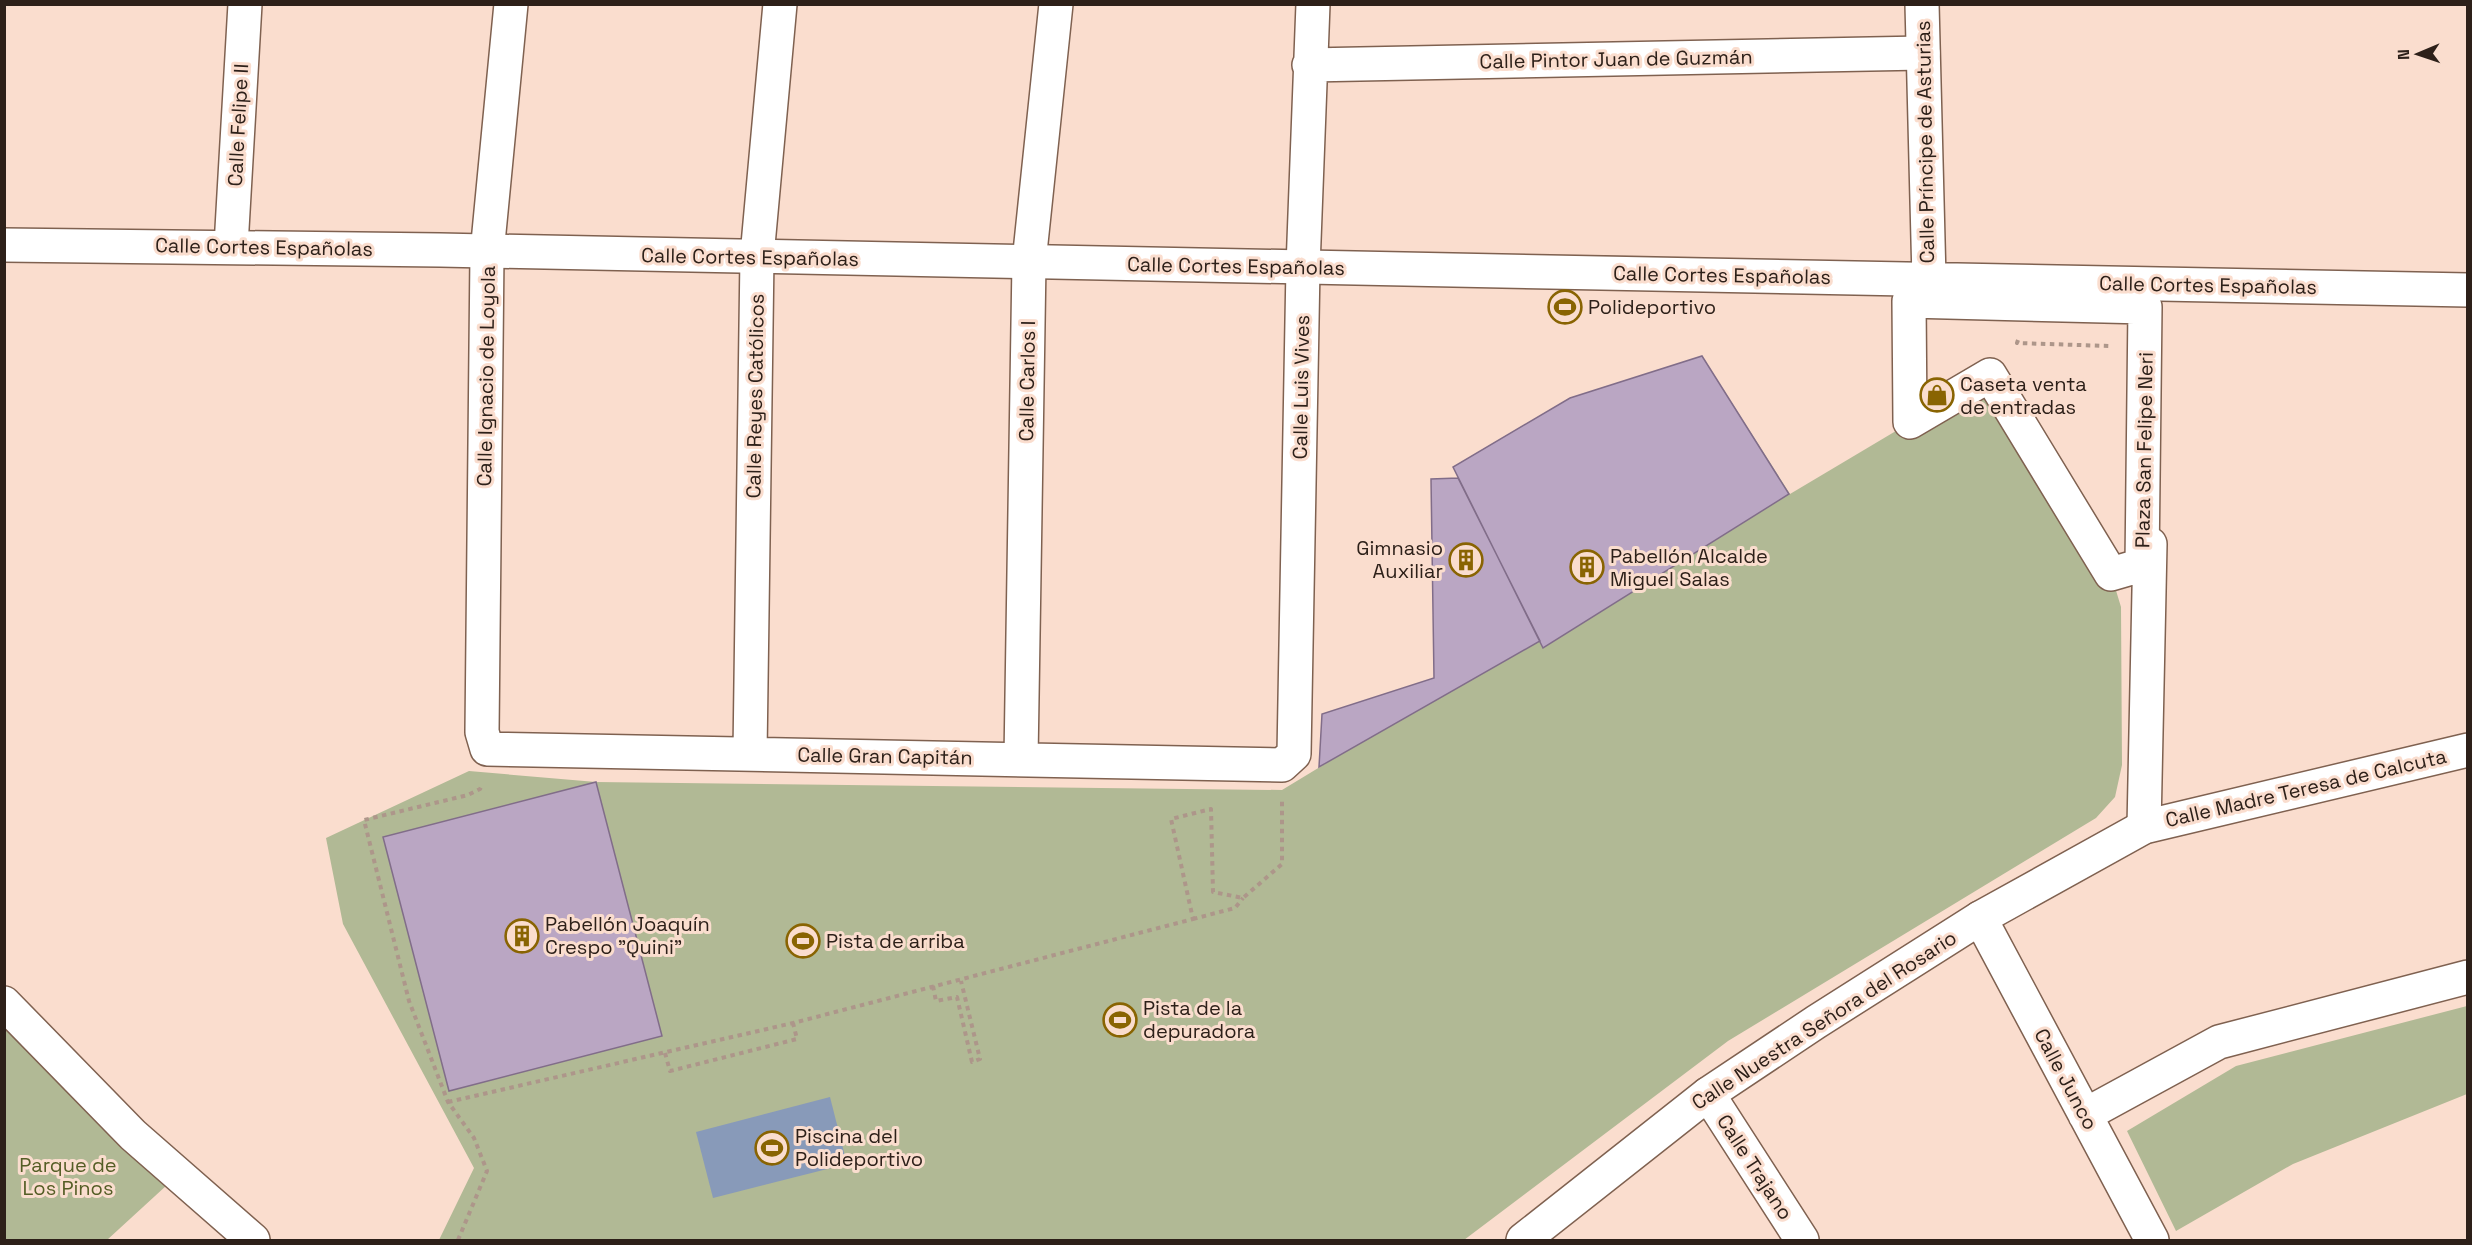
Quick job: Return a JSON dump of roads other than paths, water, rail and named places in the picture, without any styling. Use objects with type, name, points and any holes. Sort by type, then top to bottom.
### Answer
[{"type":"street","name":"Calle Felipe II","points":[[231,246],[245,4]]},
{"type":"street","name":"Calle Ignacio de Loyola","points":[[487,749],[482,732],[488,253],[511,4]]},
{"type":"street","name":"Calle Reyes Católicos","points":[[750,753],[757,256],[780,4]]},
{"type":"street","name":"Calle Carlos I","points":[[1021,759],[1029,262],[1056,4]]},
{"type":"street","name":"Calle Luis Vives","points":[[1282,778],[1294,754],[1303,267],[1313,4]]},
{"type":"street","name":"Calle Príncipe de Asturias","points":[[1919,290],[1922,4]]},
{"type":"street","name":"Calle Pintor Juan de Guzmán","points":[[1309,65],[1923,53]]},
{"type":"street","name":"Calle Cortes Españolas","points":[[4,245],[231,246],[488,253],[1303,267],[1919,290],[2154,284],[2468,290]]},
{"type":"street","name":"Plaza San Felipe Neri","points":[[2144,827],[2155,348],[2154,284]]},
{"type":"street","name":"Plaza San Felipe Neri","points":[[1919,290],[2145,308],[2142,565],[2112,574],[1990,375],[1910,422],[1919,290]]},
{"type":"street","name":"Calle Gran Capitán","points":[[487,749],[1021,759],[1282,778]]},
{"type":"street","name":"Calle Madre Teresa de Calcuta","points":[[2144,827],[2468,750]]},
{"type":"street","name":"Calle Nuestra Señora del Rosario","points":[[1523,1240],[1708,1094],[1816,1022],[1980,918],[2144,827]]},
{"type":"street","name":"Calle Junco","points":[[1980,918],[2152,1240]]},
{"type":"street","points":[[2085,1115],[2219,1042],[2468,977]]},
{"type":"street","points":[[4,1003],[133,1135],[253,1240]]},
{"type":"street","name":"Calle Trajano","points":[[1708,1094],[1802,1240]]},
{"type":"water","name":"Piscina del Polideportivo","points":[[830,1097],[847,1164],[713,1198],[696,1132]]},
{"type":"place","name":"Polideportivo","points":[[1565,307]]},
{"type":"place","name":"Caseta venta de entradas","points":[[1937,395]]},
{"type":"place","name":"Gimnasio Auxiliar","points":[[1466,560]]},
{"type":"place","name":"Pabellón Alcalde Miguel Salas","points":[[1587,567]]},
{"type":"place","name":"Pabellón Joaquín Crespo \"Quini\"","points":[[522,936]]},
{"type":"place","name":"Pista de arriba","points":[[803,941]]},
{"type":"place","name":"Pista de la depuradora","points":[[1120,1020]]},
{"type":"place","name":"Piscina del Polideportivo","points":[[772,1148]]},
{"type":"park label","name":"Parque de Los Pinos","points":[[68,1176]]}]
